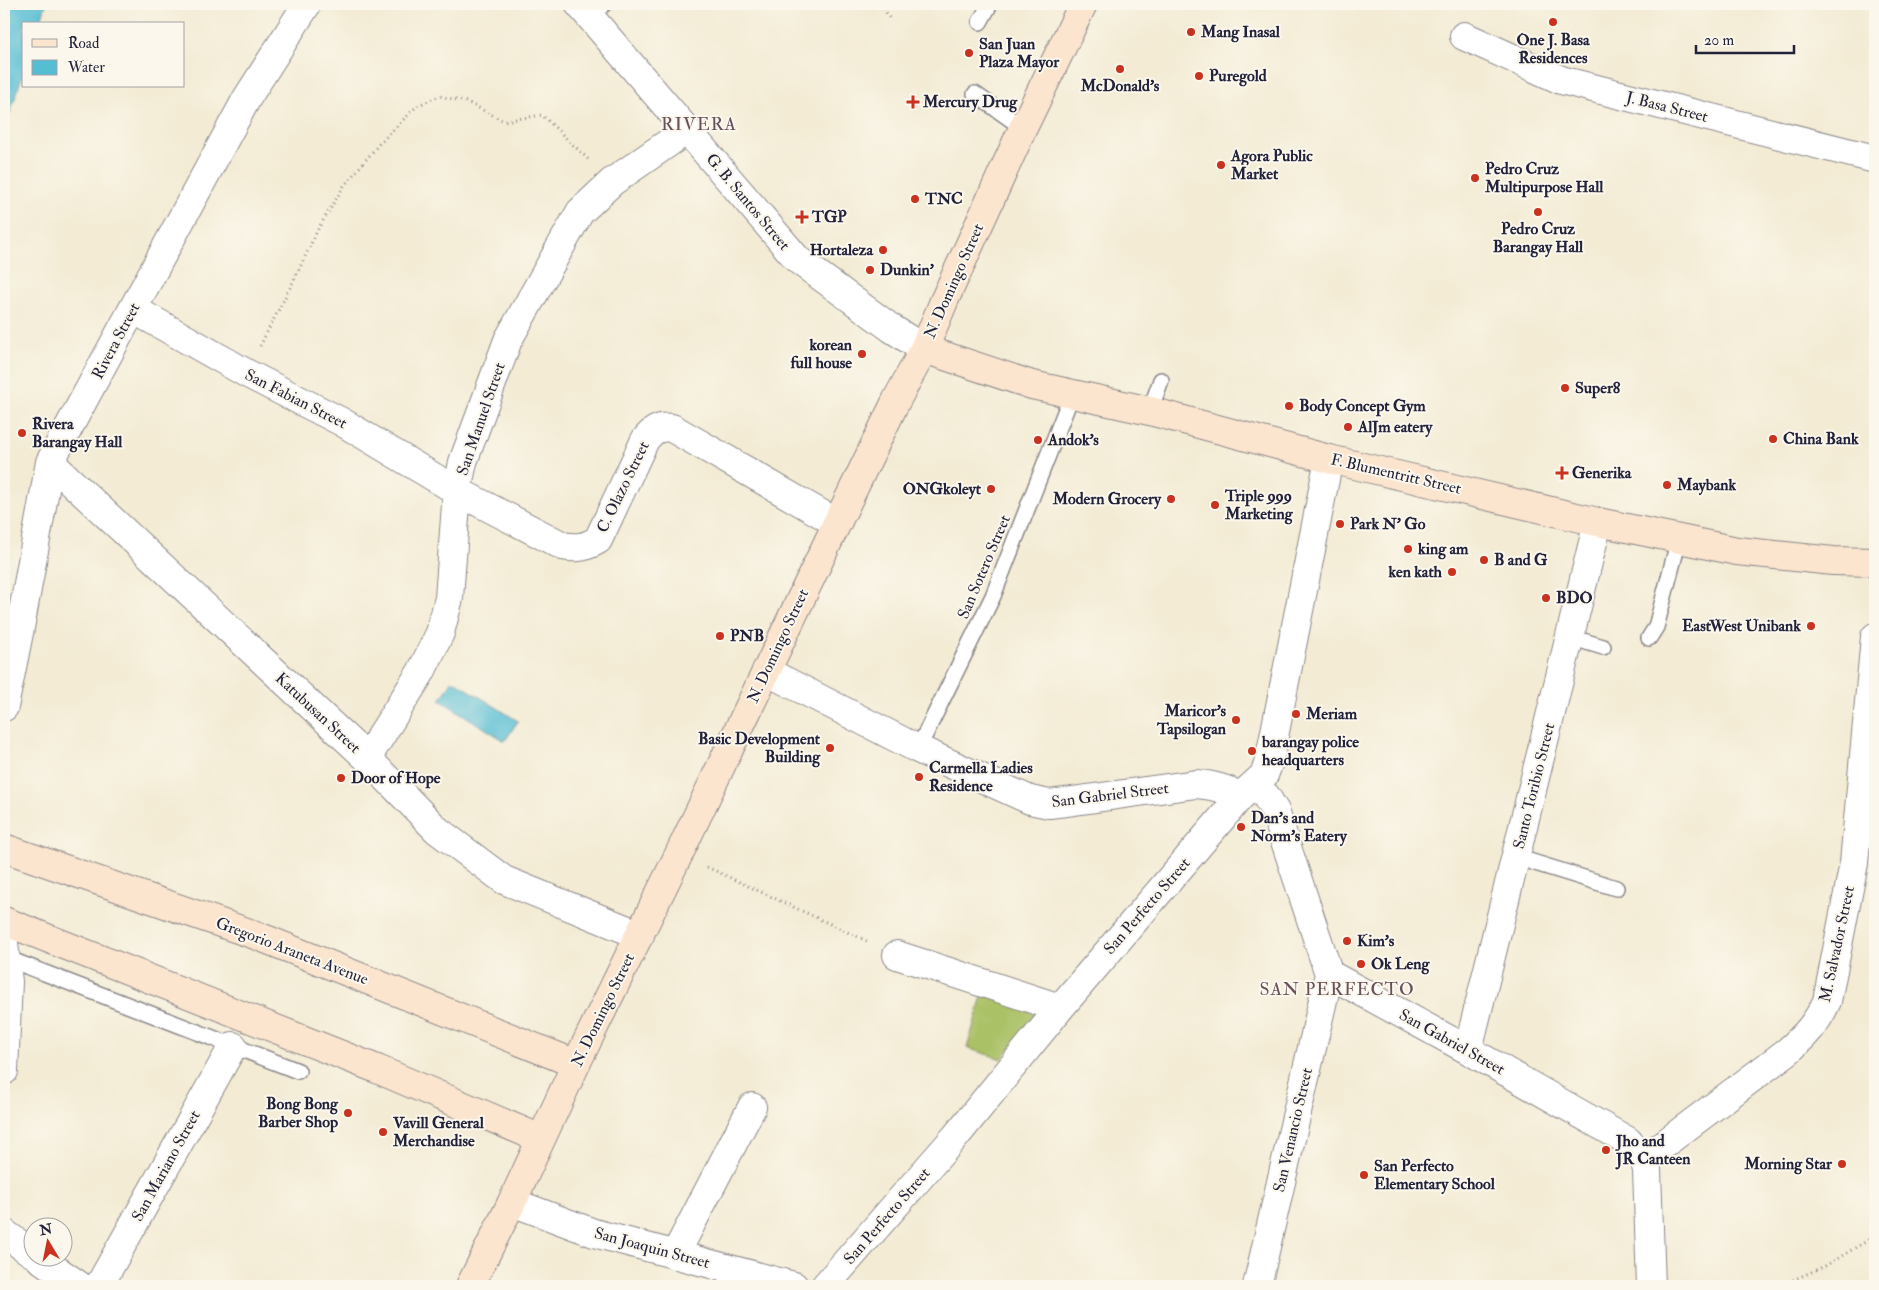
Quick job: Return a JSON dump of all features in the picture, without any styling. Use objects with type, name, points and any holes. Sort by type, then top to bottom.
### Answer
[{"type":"main road","name":"N. Domingo Street","points":[[470,1286],[896,401],[924,350],[944,301],[1024,128],[1084,4]]},
{"type":"main road","name":"F. Blumentritt Street","points":[[924,350],[1032,384],[1150,411],[1329,459],[1598,522],[1737,550],[1833,560],[1875,562]]},
{"type":"main road","name":"Gregorio Araneta Avenue","points":[[4,848],[258,936],[576,1064]]},
{"type":"main road","points":[[4,922],[377,1069],[541,1139]]},
{"type":"street","name":"Rivera Street","points":[[4,707],[12,626],[50,462],[247,98],[307,4]]},
{"type":"street","name":"G. B. Santos Street","points":[[591,8],[687,130],[798,260],[924,350]]},
{"type":"street","name":"J. Basa Street","points":[[1464,36],[1561,80],[1875,159]]},
{"type":"street","name":"San Manuel Street","points":[[367,758],[421,672],[440,633],[449,598],[457,491],[463,462],[508,340],[580,212],[612,182],[687,130]]},
{"type":"street","name":"San Fabian Street","points":[[133,309],[246,373],[342,422],[457,491]]},
{"type":"street","name":"C. Olazo Street","points":[[457,491],[563,546],[582,548],[598,540],[645,440],[656,428],[664,426],[672,428],[837,523]]},
{"type":"street","name":"San Perfecto Street","points":[[826,1286],[956,1136],[1060,1008],[1246,792],[1264,775],[1269,762],[1329,459]]},
{"type":"street","name":"Katubusan Street","points":[[50,462],[367,758],[437,830],[504,880],[640,935]]},
{"type":"street","name":"Santo Toribio Street","points":[[1468,1050],[1598,522]]},
{"type":"street","name":"M. Salvador Street","points":[[1644,1159],[1788,1051],[1808,1033],[1819,1018],[1827,1001],[1854,863],[1875,637]]},
{"type":"street","name":"San Gabriel Street","points":[[766,671],[918,749],[1030,800],[1049,804],[1196,784],[1214,785],[1230,791],[1266,796],[1275,811],[1329,974],[1628,1141],[1644,1159]]},
{"type":"street","points":[[4,1071],[8,982],[5,951]]},
{"type":"street","points":[[897,955],[1060,1008]]},
{"type":"street","name":"San Venancio Street","points":[[1257,1286],[1329,974]]},
{"type":"street","name":"San Mariano Street","points":[[100,1286],[233,1046]]},
{"type":"street","points":[[675,1255],[752,1107]]},
{"type":"street","points":[[1644,1159],[1648,1183],[1650,1286]]},
{"type":"street","name":"San Joaquin Street","points":[[512,1202],[594,1233],[794,1286]]},
{"type":"street","points":[[4,1232],[22,1246]]},
{"type":"street","points":[[54,1268],[80,1286]]},
{"type":"lane","points":[[980,22],[990,4]]},
{"type":"lane","points":[[975,94],[1024,128]]},
{"type":"lane","points":[[1150,411],[1161,380]]},
{"type":"lane","name":"San Sotero Street","points":[[918,749],[993,596],[1072,394]]},
{"type":"lane","points":[[1649,638],[1656,626],[1679,539]]},
{"type":"lane","points":[[1570,637],[1603,647]]},
{"type":"lane","points":[[1516,857],[1616,888]]},
{"type":"lane","points":[[5,951],[298,1072]]},
{"type":"path","points":[[882,4],[891,22]]},
{"type":"path","points":[[246,373],[318,229],[344,186],[379,144],[417,106],[439,96],[467,102],[504,121],[542,116],[612,182]]},
{"type":"path","points":[[679,854],[897,955]]},
{"type":"path","points":[[1779,1286],[1825,1266],[1875,1236]]},
{"type":"green space","points":[[983,993],[1039,1010],[1002,1059],[967,1048]]},
{"type":"water","points":[[4,4],[46,4],[41,22],[22,22],[22,77],[4,131]]},
{"type":"water","points":[[453,680],[518,721],[505,741],[440,700]]},
{"type":"place","name":"One J. Basa Residences","points":[[1553,22]]},
{"type":"place","name":"Mang Inasal","points":[[1191,32]]},
{"type":"place","name":"San Juan Plaza Mayor","points":[[969,53]]},
{"type":"place","name":"McDonald's","points":[[1120,69]]},
{"type":"place","name":"Puregold","points":[[1199,76]]},
{"type":"place","name":"Mercury Drug","points":[[913,102]]},
{"type":"place","name":"Agora Public Market","points":[[1221,165]]},
{"type":"place","name":"Pedro Cruz Multipurpose Hall","points":[[1475,178]]},
{"type":"place","name":"TNC","points":[[915,199]]},
{"type":"place","name":"Pedro Cruz Barangay Hall","points":[[1538,212]]},
{"type":"place","name":"TGP","points":[[802,217]]},
{"type":"place","name":"Hortaleza","points":[[883,250]]},
{"type":"place","name":"Dunkin'","points":[[870,270]]},
{"type":"place","name":"korean full house","points":[[862,354]]},
{"type":"place","name":"Super8","points":[[1565,388]]},
{"type":"place","name":"Body Concept Gym","points":[[1289,406]]},
{"type":"place","name":"AlJm eatery","points":[[1348,427]]},
{"type":"place","name":"Rivera Barangay Hall","points":[[22,433]]},
{"type":"place","name":"China Bank","points":[[1773,439]]},
{"type":"place","name":"Andok's","points":[[1038,440]]},
{"type":"place","name":"Generika","points":[[1562,473]]},
{"type":"place","name":"Maybank","points":[[1667,485]]},
{"type":"place","name":"ONGkoleyt","points":[[991,489]]},
{"type":"place","name":"Modern Grocery","points":[[1171,499]]},
{"type":"place","name":"Triple 999 Marketing","points":[[1215,505]]},
{"type":"place","name":"Park N' Go","points":[[1340,524]]},
{"type":"place","name":"king am","points":[[1408,549]]},
{"type":"place","name":"B and G","points":[[1484,560]]},
{"type":"place","name":"ken kath","points":[[1452,572]]},
{"type":"place","name":"BDO","points":[[1546,598]]},
{"type":"place","name":"EastWest Unibank","points":[[1811,626]]},
{"type":"place","name":"PNB","points":[[720,636]]},
{"type":"place","name":"Meriam","points":[[1296,714]]},
{"type":"place","name":"Maricor's Tapsilogan","points":[[1236,720]]},
{"type":"place","name":"Basic Development Building","points":[[830,748]]},
{"type":"place","name":"barangay police headquarters","points":[[1252,751]]},
{"type":"place","name":"Carmella Ladies Residence","points":[[919,777]]},
{"type":"place","name":"Door of Hope","points":[[341,778]]},
{"type":"place","name":"Dan's and Norm's Eatery","points":[[1241,827]]},
{"type":"place","name":"Kim's","points":[[1347,941]]},
{"type":"place","name":"Ok Leng","points":[[1361,964]]},
{"type":"place","name":"Bong Bong Barber Shop","points":[[348,1113]]},
{"type":"place","name":"Vavill General Merchandise","points":[[383,1132]]},
{"type":"place","name":"Jho and JR Canteen","points":[[1606,1150]]},
{"type":"place","name":"Morning Star","points":[[1842,1164]]},
{"type":"place","name":"San Perfecto Elementary School","points":[[1364,1175]]},
{"type":"district","name":"RIVERA","points":[[699,124]]},
{"type":"district","name":"SAN PERFECTO","points":[[1337,989]]}]
